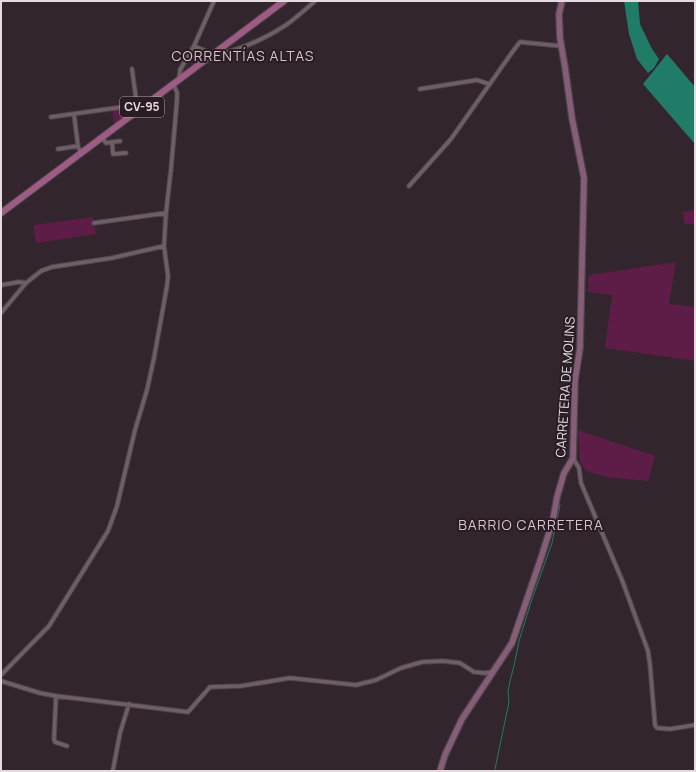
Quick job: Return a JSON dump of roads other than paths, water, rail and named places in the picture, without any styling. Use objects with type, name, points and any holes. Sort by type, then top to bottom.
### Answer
[{"type":"main road","name":"CV-95","points":[[1,213],[102,138],[137,108],[179,80],[284,1]]},
{"type":"street","points":[[179,80],[180,70],[194,46],[214,1]]},
{"type":"street","points":[[194,46],[212,55],[234,52],[260,41],[287,24],[315,1]]},
{"type":"street","name":"CARRETERA DE MOLINS","points":[[440,771],[445,755],[462,719],[512,643],[553,520],[557,496],[564,473],[573,458],[575,380],[580,348],[584,178],[572,118],[562,46],[559,14],[562,1]]},
{"type":"street","points":[[409,186],[451,139],[520,42],[562,46]]},
{"type":"street","points":[[51,117],[137,108],[132,69]]},
{"type":"street","points":[[420,89],[478,80],[489,84]]},
{"type":"street","points":[[1,675],[49,626],[108,531],[117,506],[135,430],[147,390],[167,281],[164,246],[177,100],[177,92],[173,84]]},
{"type":"street","points":[[74,114],[78,146],[81,153]]},
{"type":"street","points":[[102,138],[106,143],[120,141]]},
{"type":"street","points":[[112,142],[113,154],[126,153]]},
{"type":"street","points":[[58,149],[78,146]]},
{"type":"street","points":[[94,223],[166,213]]},
{"type":"street","points":[[1,313],[26,283],[41,271],[52,267],[112,258],[164,246]]},
{"type":"street","points":[[1,285],[20,282],[26,283]]},
{"type":"street","points":[[573,458],[579,468],[581,483],[622,580],[648,651],[655,725],[663,730],[695,725]]},
{"type":"street","points":[[1,681],[40,694],[188,712],[210,687],[241,686],[290,678],[356,685],[376,680],[401,668],[422,662],[460,663],[474,672],[493,672]]},
{"type":"street","points":[[56,696],[54,739],[55,742],[67,746]]},
{"type":"street","points":[[113,770],[120,733],[129,704]]},
{"type":"waterway","points":[[495,769],[509,702],[508,691],[519,641],[552,543],[560,505]]},
{"type":"district","name":"CORRENTÍAS ALTAS","points":[[243,56]]},
{"type":"district","name":"BARRIO CARRETERA","points":[[531,525]]}]
